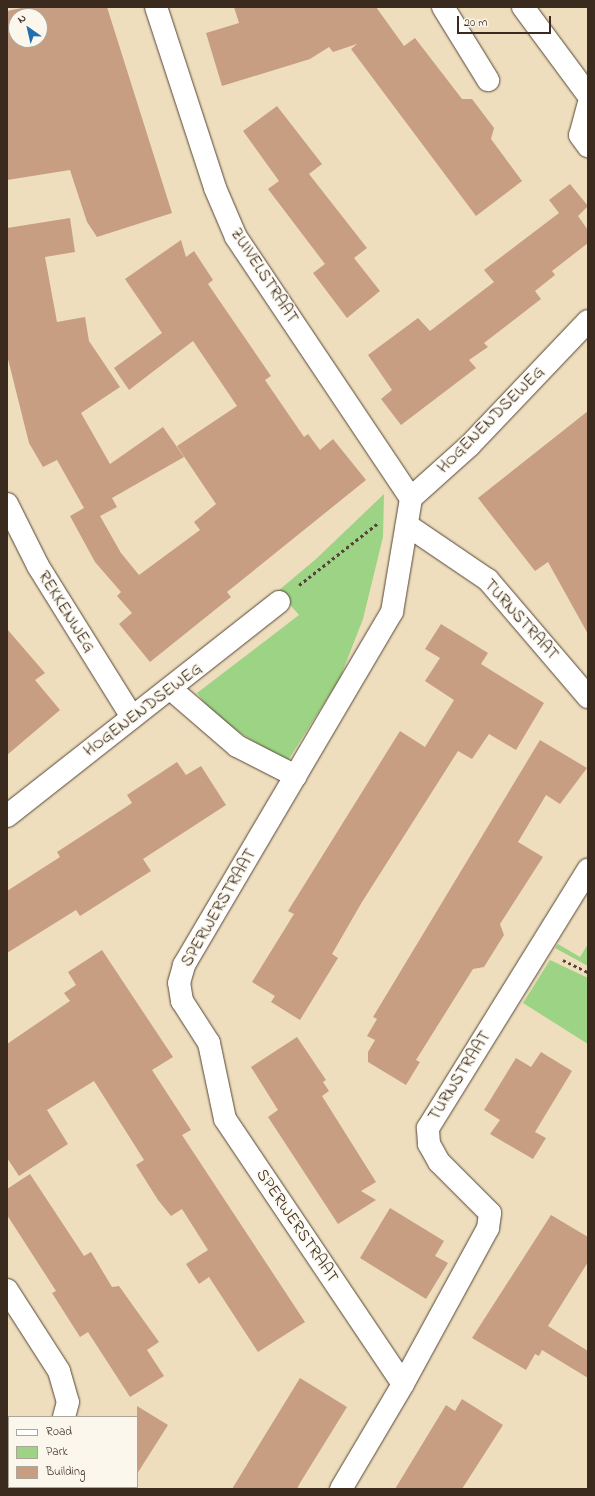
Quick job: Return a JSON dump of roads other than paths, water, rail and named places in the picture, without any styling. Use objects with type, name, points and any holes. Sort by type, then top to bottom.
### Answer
[{"type":"street","name":"ZUIVELSTRAAT","points":[[156,7],[215,188],[236,237],[411,498]]},
{"type":"street","points":[[443,7],[488,80]]},
{"type":"street","points":[[523,7],[588,94]]},
{"type":"street","points":[[588,106],[580,135],[588,146]]},
{"type":"street","name":"HOGENENDSEWEG","points":[[411,498],[470,445],[588,321]]},
{"type":"street","points":[[407,525],[411,498]]},
{"type":"street","name":"REKKENWEG","points":[[7,504],[38,566],[132,717]]},
{"type":"street","name":"TURNSTRAAT","points":[[407,525],[488,580],[588,696]]},
{"type":"street","name":"SPERWERSTRAAT","points":[[402,1384],[225,1119],[209,1043],[182,1001],[179,983],[184,965],[392,612],[407,525]]},
{"type":"street","name":"HOGENENDSEWEG","points":[[7,816],[132,717],[172,690],[279,602]]},
{"type":"street","points":[[172,690],[237,746],[296,776]]},
{"type":"street","name":"TURNSTRAAT","points":[[402,1384],[488,1228],[490,1213],[439,1162],[429,1144],[428,1128],[588,870]]},
{"type":"street","points":[[7,1290],[59,1370],[68,1402],[64,1416]]},
{"type":"street","points":[[341,1489],[402,1384]]}]
